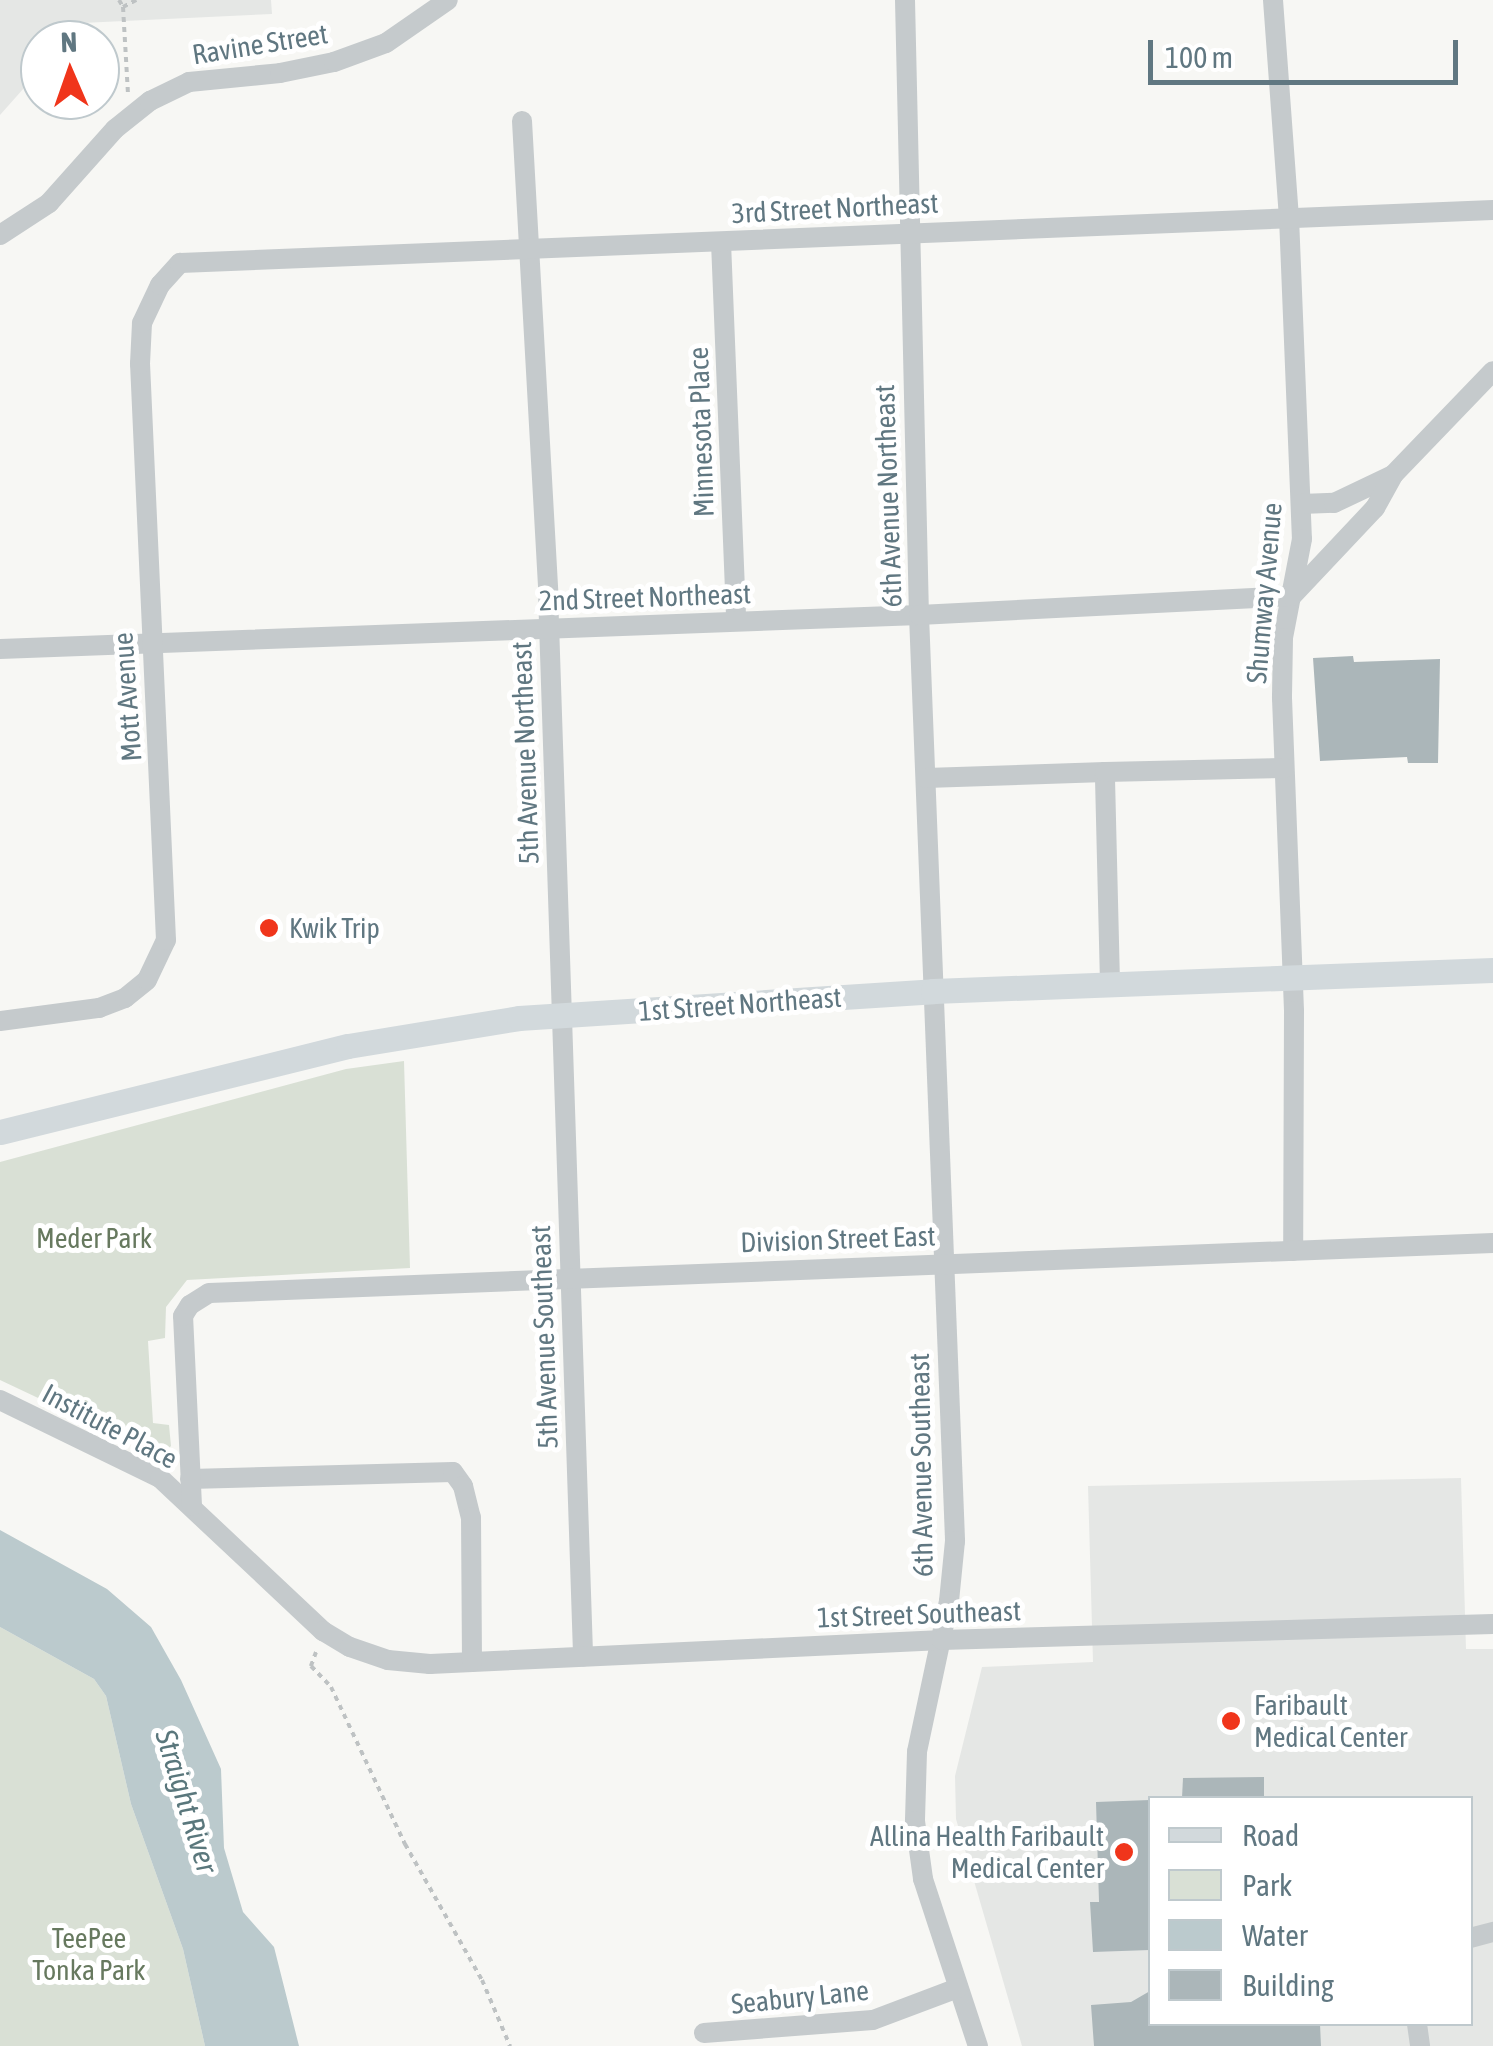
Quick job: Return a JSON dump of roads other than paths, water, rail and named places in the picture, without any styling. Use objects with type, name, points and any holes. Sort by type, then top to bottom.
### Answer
[{"type":"main road","name":"1st Street Northeast","points":[[0,1132],[348,1046],[477,1023],[933,991],[1493,970]]},
{"type":"street","name":"Ravine Street","points":[[0,235],[49,202],[115,128],[150,102],[189,82],[280,74],[334,62],[386,43],[448,0]]},
{"type":"street","name":"6th Avenue Northeast","points":[[905,0],[908,230],[933,991]]},
{"type":"street","name":"Shumway Avenue","points":[[1274,0],[1302,539],[1283,638],[1293,976],[1294,1251]]},
{"type":"street","name":"5th Avenue Northeast","points":[[522,121],[532,248],[562,1016]]},
{"type":"street","name":"3rd Street Northeast","points":[[180,262],[720,242],[908,230],[1493,210]]},
{"type":"street","name":"Minnesota Place","points":[[720,242],[736,620]]},
{"type":"street","name":"Mott Avenue","points":[[0,1022],[98,1008],[125,998],[147,980],[159,961],[167,917],[150,645],[142,323],[160,285],[180,262]]},
{"type":"street","points":[[1292,596],[1374,508],[1393,475],[1493,371]]},
{"type":"street","points":[[1300,504],[1334,503],[1393,475]]},
{"type":"street","name":"2nd Street Northeast","points":[[0,649],[919,616],[1292,596]]},
{"type":"street","points":[[926,778],[1284,768]]},
{"type":"street","points":[[1105,772],[1110,982]]},
{"type":"street","name":"6th Avenue Southeast","points":[[933,991],[954,1541],[942,1640],[917,1752],[915,1821],[923,1879],[978,2046]]},
{"type":"street","name":"5th Avenue Southeast","points":[[562,1016],[584,1656]]},
{"type":"street","name":"Division Street East","points":[[190,1479],[184,1316],[190,1305],[210,1293],[569,1276],[1493,1243]]},
{"type":"street","name":"Institute Place","points":[[0,1400],[160,1478],[322,1630]]},
{"type":"street","points":[[192,1506],[190,1479],[453,1472],[463,1486],[471,1517],[472,1662]]},
{"type":"street","name":"1st Street Southeast","points":[[322,1630],[350,1647],[388,1660],[472,1662],[942,1640],[1493,1624]]},
{"type":"street","name":"Seabury Lane","points":[[704,2034],[873,2020],[958,1988]]},
{"type":"water","name":"Straight River","points":[[0,1530],[107,1589],[151,1627],[181,1680],[221,1769],[224,1848],[243,1912],[274,1947],[299,2046],[205,2046],[183,1949],[131,1804],[106,1696],[94,1679],[0,1627]]},
{"type":"place","name":"Kwik Trip","points":[[269,928]]},
{"type":"place","name":"Faribault Medical Center","points":[[1231,1721]]},
{"type":"place","name":"Allina Health Faribault Medical Center","points":[[1124,1852]]},
{"type":"park label","name":"Meder Park","points":[[94,1238]]},
{"type":"park label","name":"TeePee Tonka Park","points":[[89,1954]]}]
